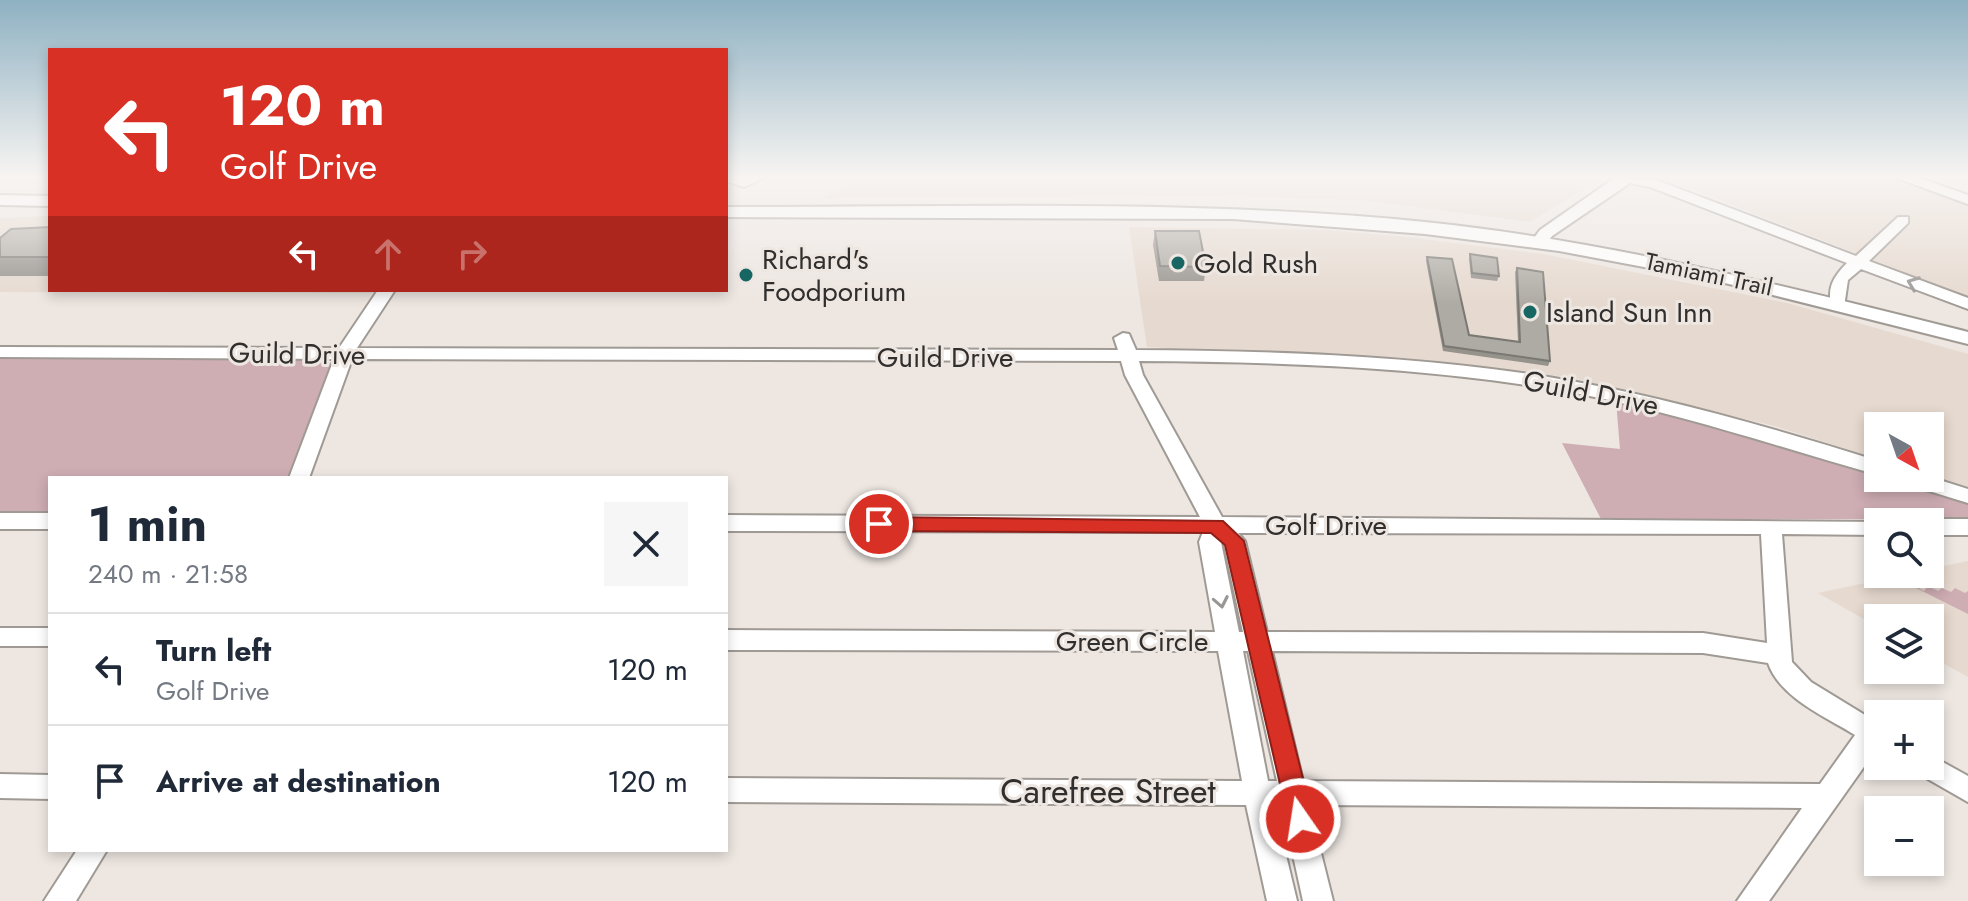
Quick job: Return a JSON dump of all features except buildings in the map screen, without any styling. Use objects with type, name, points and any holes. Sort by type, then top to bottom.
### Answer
[{"type":"main road","name":"Tamiami Trail","points":[[1314,219],[1542,238]]},
{"type":"main road","name":"Tamiami Trail","points":[[1422,219],[1692,258],[1838,297],[1968,338]]},
{"type":"main road","name":"Tamiami Trail","points":[[1838,297],[1968,325]]},
{"type":"street","points":[[1542,238],[1569,219]]},
{"type":"street","points":[[1715,219],[1968,304]]},
{"type":"street","points":[[1744,219],[1853,267]]},
{"type":"street","points":[[1838,297],[1840,279],[1903,220]]},
{"type":"street","points":[[300,476],[344,355],[359,327],[385,292]]},
{"type":"street","points":[[1125,347],[1216,526],[1234,541],[1318,901]]},
{"type":"street","name":"Guild Drive","points":[[0,352],[344,355],[1125,347],[1354,362],[1533,380],[1682,411],[1864,464]]},
{"type":"street","points":[[1944,489],[1968,496]]},
{"type":"street","points":[[0,521],[48,521]]},
{"type":"street","name":"Golf Drive","points":[[728,523],[1864,527]]},
{"type":"street","points":[[1216,526],[1210,542],[1257,792],[1282,901]]},
{"type":"street","points":[[1771,527],[1778,655],[1786,674],[1802,689],[1864,727]]},
{"type":"street","points":[[1944,527],[1968,527]]},
{"type":"street","points":[[0,637],[48,637]]},
{"type":"street","name":"Green Circle","points":[[728,640],[1703,643],[1778,655]]},
{"type":"street","points":[[1752,901],[1864,748]]},
{"type":"street","points":[[1944,776],[1968,790]]},
{"type":"street","points":[[0,786],[48,787]]},
{"type":"street","name":"Carefree Street","points":[[728,790],[1826,796]]},
{"type":"street","points":[[59,901],[92,852]]},
{"type":"shaded area","points":[[0,219],[48,219],[48,292],[381,292],[380,293],[0,292]]},
{"type":"shaded area","points":[[1507,219],[1535,219],[1530,222]]},
{"type":"shaded area","points":[[1768,219],[1968,219],[1968,297]]},
{"type":"shaded area","points":[[1129,227],[1326,230],[1544,254],[1787,303],[1968,354],[1968,488],[1944,480],[1944,412],[1864,412],[1864,455],[1775,426],[1568,377],[1409,359],[1147,347]]},
{"type":"shaded area","points":[[0,356],[319,358],[330,363],[331,368],[293,476],[48,476],[48,516],[0,516]]},
{"type":"shaded area","points":[[1616,401],[1864,472],[1864,492],[1931,492],[1968,503],[1968,519],[1944,519],[1944,508],[1864,508],[1864,519],[1601,519],[1562,443],[1620,449]]},
{"type":"shaded area","points":[[1968,561],[1968,677],[1944,664],[1944,604],[1864,604],[1864,619],[1818,593],[1864,583],[1864,588],[1944,588],[1944,566]]},
{"type":"shaded area","points":[[1916,588],[1924,591],[1926,588],[1938,591],[1942,588],[1951,592],[1955,588],[1965,593],[1968,591],[1968,614]]},
{"type":"place","name":"Gold Rush","points":[[1178,263]]},
{"type":"place","name":"Richard's Foodporium","points":[[746,275]]},
{"type":"place","name":"Island Sun Inn","points":[[1530,312]]},
{"type":"route","points":[[879,524],[1216,526],[1234,541],[1300,819]]}]
